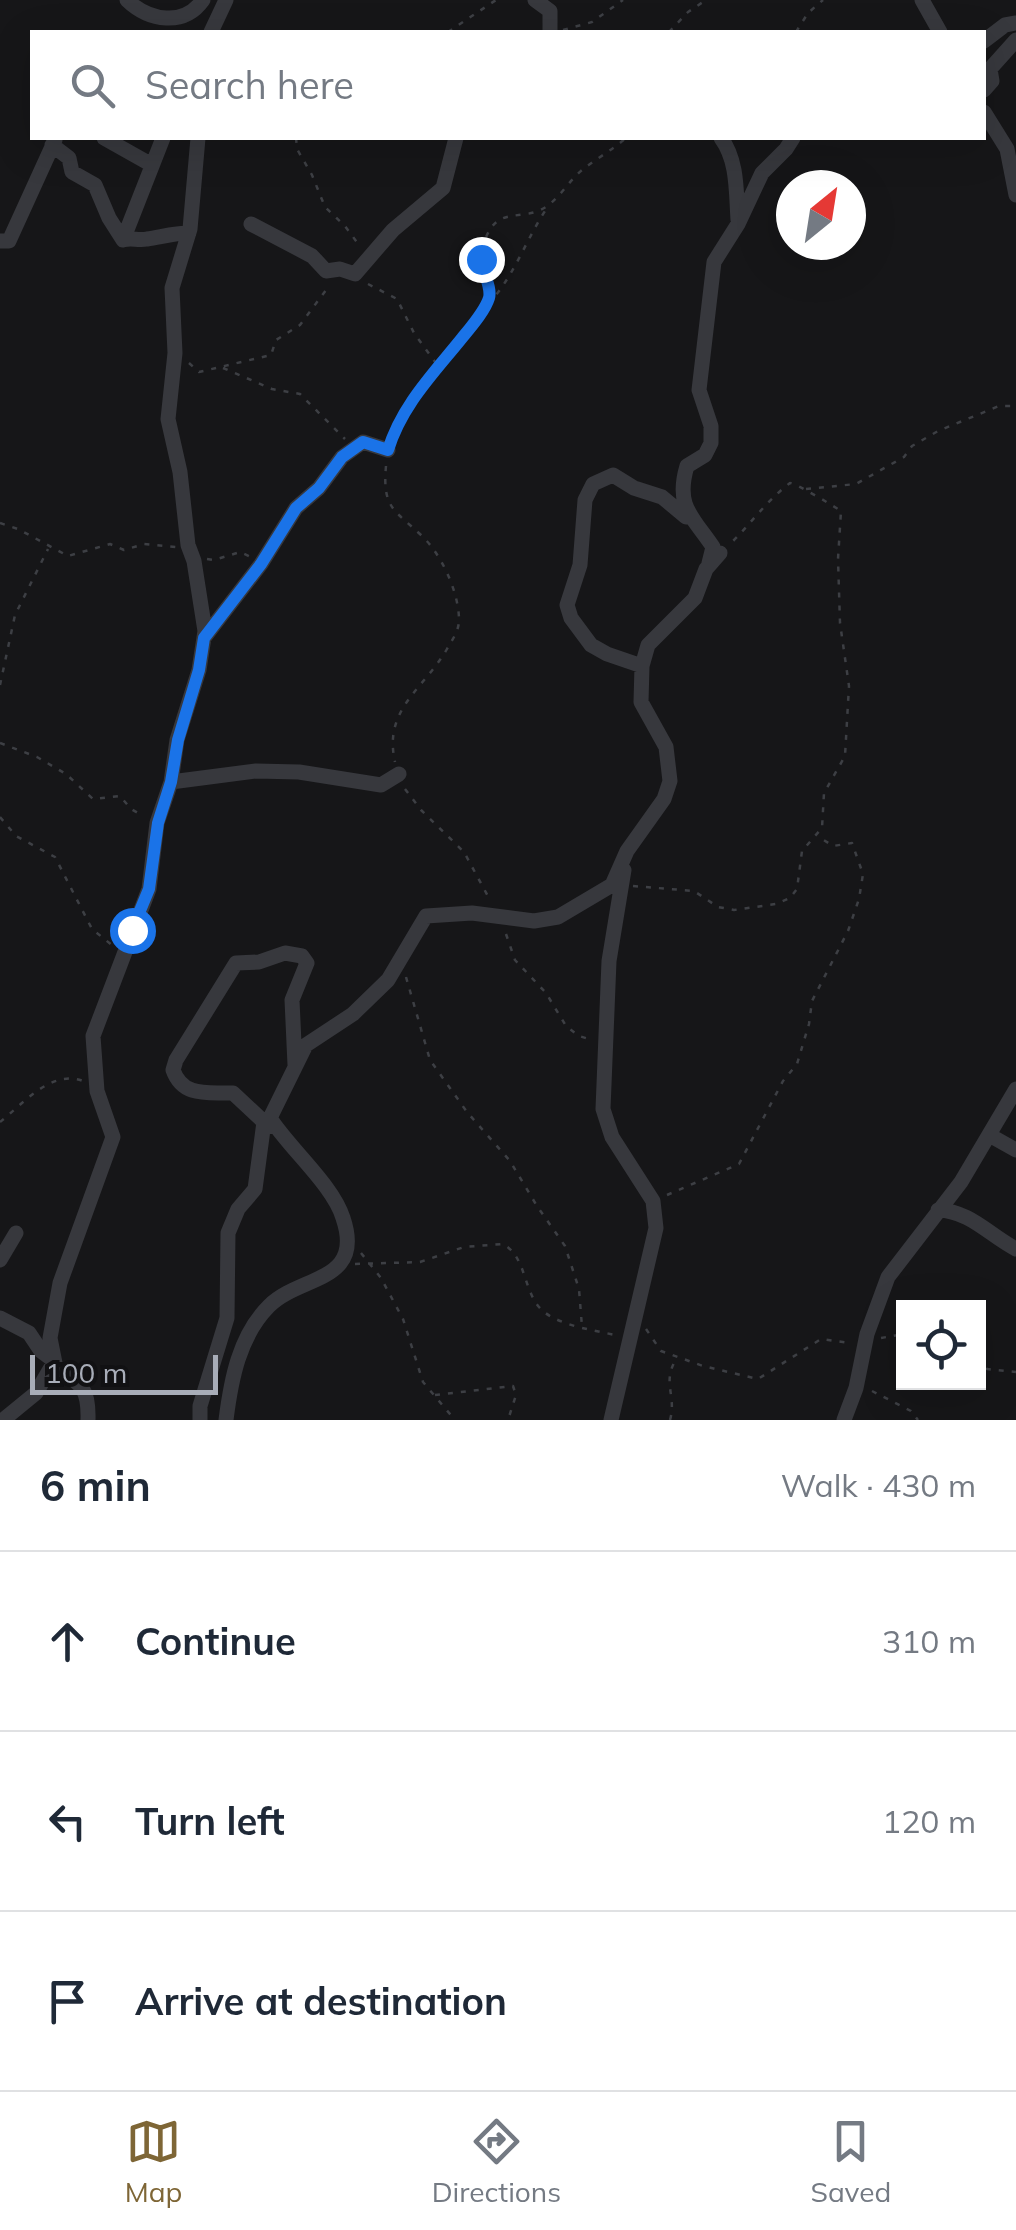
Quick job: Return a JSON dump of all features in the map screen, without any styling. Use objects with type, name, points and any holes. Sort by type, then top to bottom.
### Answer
[{"type":"street","points":[[127,0],[170,26],[203,0]]},
{"type":"street","points":[[212,30],[226,0]]},
{"type":"street","points":[[535,0],[550,11],[550,30]]},
{"type":"street","points":[[922,0],[939,30]]},
{"type":"street","points":[[986,40],[1005,24],[1016,23]]},
{"type":"street","points":[[986,88],[992,82],[990,70],[1016,40]]},
{"type":"street","points":[[986,114],[1011,145],[1016,195]]},
{"type":"street","points":[[112,140],[152,165]]},
{"type":"street","points":[[123,240],[163,140]]},
{"type":"street","points":[[2,1420],[36,1393],[53,1362],[50,1338],[60,1284],[112,1140],[96,1091],[93,1036],[149,889],[158,820],[171,782],[204,638],[184,494],[168,419],[174,366],[172,288],[189,232],[198,140]]},
{"type":"street","points":[[251,224],[312,256],[326,271],[347,272],[443,188],[455,140]]},
{"type":"street","points":[[723,140],[729,148],[736,174],[738,224]]},
{"type":"street","points":[[200,1420],[200,1406],[227,1318],[228,1233],[238,1209],[255,1189],[271,1112],[306,1045],[353,1014],[388,980],[426,916],[458,912],[534,921],[558,917],[610,888],[627,851],[664,799],[670,781],[666,747],[641,702],[642,666],[648,645],[698,595],[715,559],[712,547],[684,509],[683,489],[688,466],[706,455],[711,443],[711,426],[699,390],[714,262],[738,224],[762,173],[791,140]]},
{"type":"street","points":[[0,241],[9,241],[54,141],[69,158],[72,172],[95,184],[123,240]]},
{"type":"street","points":[[123,240],[189,232]]},
{"type":"street","points":[[204,638],[261,564],[296,508],[319,488],[352,448],[363,442],[388,450]]},
{"type":"street","points":[[642,666],[600,650],[571,618],[568,605],[580,565],[588,491],[606,476],[618,477],[632,487],[662,497],[696,524]]},
{"type":"street","points":[[171,782],[256,770],[299,772],[381,785],[399,774]]},
{"type":"street","points":[[610,1420],[656,1228],[653,1201],[612,1137],[603,1110],[609,962],[627,851]]},
{"type":"street","points":[[226,1420],[233,1371],[258,1320],[277,1300],[339,1266],[344,1259],[346,1232],[334,1201],[270,1125],[237,1095],[197,1093],[184,1088],[173,1070],[236,963],[260,962],[285,953],[302,956],[307,963],[292,1000],[295,1066]]},
{"type":"street","points":[[844,1420],[857,1384],[866,1338],[892,1267],[962,1182],[1016,1089]]},
{"type":"street","points":[[991,1136],[1016,1150]]},
{"type":"street","points":[[938,1210],[978,1221],[991,1236],[1016,1249]]},
{"type":"street","points":[[0,1260],[16,1233]]},
{"type":"street","points":[[0,1318],[29,1333],[41,1351],[81,1384],[88,1401],[88,1420]]},
{"type":"path","points":[[451,30],[496,0]]},
{"type":"path","points":[[558,30],[592,22],[623,0]]},
{"type":"path","points":[[671,30],[706,0]]},
{"type":"path","points":[[797,30],[823,0]]},
{"type":"path","points":[[296,140],[324,207],[346,226],[356,244],[370,248],[382,242]]},
{"type":"path","points":[[606,1050],[566,1026],[546,993],[515,960],[502,917],[464,852],[408,796],[399,774],[392,727],[399,711],[440,660],[458,630],[459,617],[448,576],[436,554],[422,536],[395,514],[385,484],[388,450],[401,415],[510,278],[528,234],[550,204],[582,170],[623,140]]},
{"type":"path","points":[[482,310],[490,292],[482,272],[482,249],[494,223],[504,216],[539,211],[550,204]]},
{"type":"path","points":[[174,366],[186,362],[198,372],[271,356],[276,340],[300,325],[347,272],[397,299],[414,334],[439,367]]},
{"type":"path","points":[[224,368],[272,390],[300,394],[352,448]]},
{"type":"path","points":[[804,490],[856,484],[938,431],[999,406],[1016,406]]},
{"type":"path","points":[[623,883],[644,889],[694,891],[725,910],[776,904],[790,898],[798,889],[802,851],[818,836],[825,818],[824,792],[845,756],[850,686],[840,623],[838,559],[842,514],[838,508],[790,483],[770,498],[749,526],[715,559]]},
{"type":"path","points":[[0,523],[18,528],[68,556],[110,544],[124,550],[144,544],[190,550],[214,560],[243,552],[261,564]]},
{"type":"path","points":[[0,685],[14,615],[48,548]]},
{"type":"path","points":[[0,743],[37,757],[66,774],[93,798],[120,796],[137,813],[158,820]]},
{"type":"path","points":[[0,817],[16,836],[55,856],[92,929],[109,945],[125,948]]},
{"type":"path","points":[[653,1201],[739,1164],[797,1064],[810,1024],[812,1001],[848,930],[863,874],[852,843],[833,846],[818,836]]},
{"type":"path","points":[[401,961],[430,1060],[467,1112],[510,1161],[565,1246],[579,1289],[582,1327]]},
{"type":"path","points":[[0,1122],[40,1089],[61,1080],[76,1078],[96,1091]]},
{"type":"path","points":[[346,1232],[403,1318],[424,1382],[456,1420]]},
{"type":"path","points":[[369,1264],[420,1262],[464,1247],[503,1244],[516,1256],[539,1308],[582,1327],[628,1338]]},
{"type":"path","points":[[636,1308],[657,1348],[758,1379],[821,1339],[852,1344],[866,1338],[896,1335]]},
{"type":"path","points":[[670,1420],[673,1408],[668,1376],[678,1356]]},
{"type":"path","points":[[986,1368],[1016,1372]]},
{"type":"path","points":[[857,1384],[911,1411],[918,1420]]},
{"type":"path","points":[[433,1396],[513,1386],[516,1395],[508,1420]]},
{"type":"route","points":[[132,930],[149,889],[158,823],[204,638],[261,564],[296,508],[319,488],[342,457],[363,442],[388,450],[394,429],[412,397],[472,325],[488,299],[490,292],[481,259]]}]
